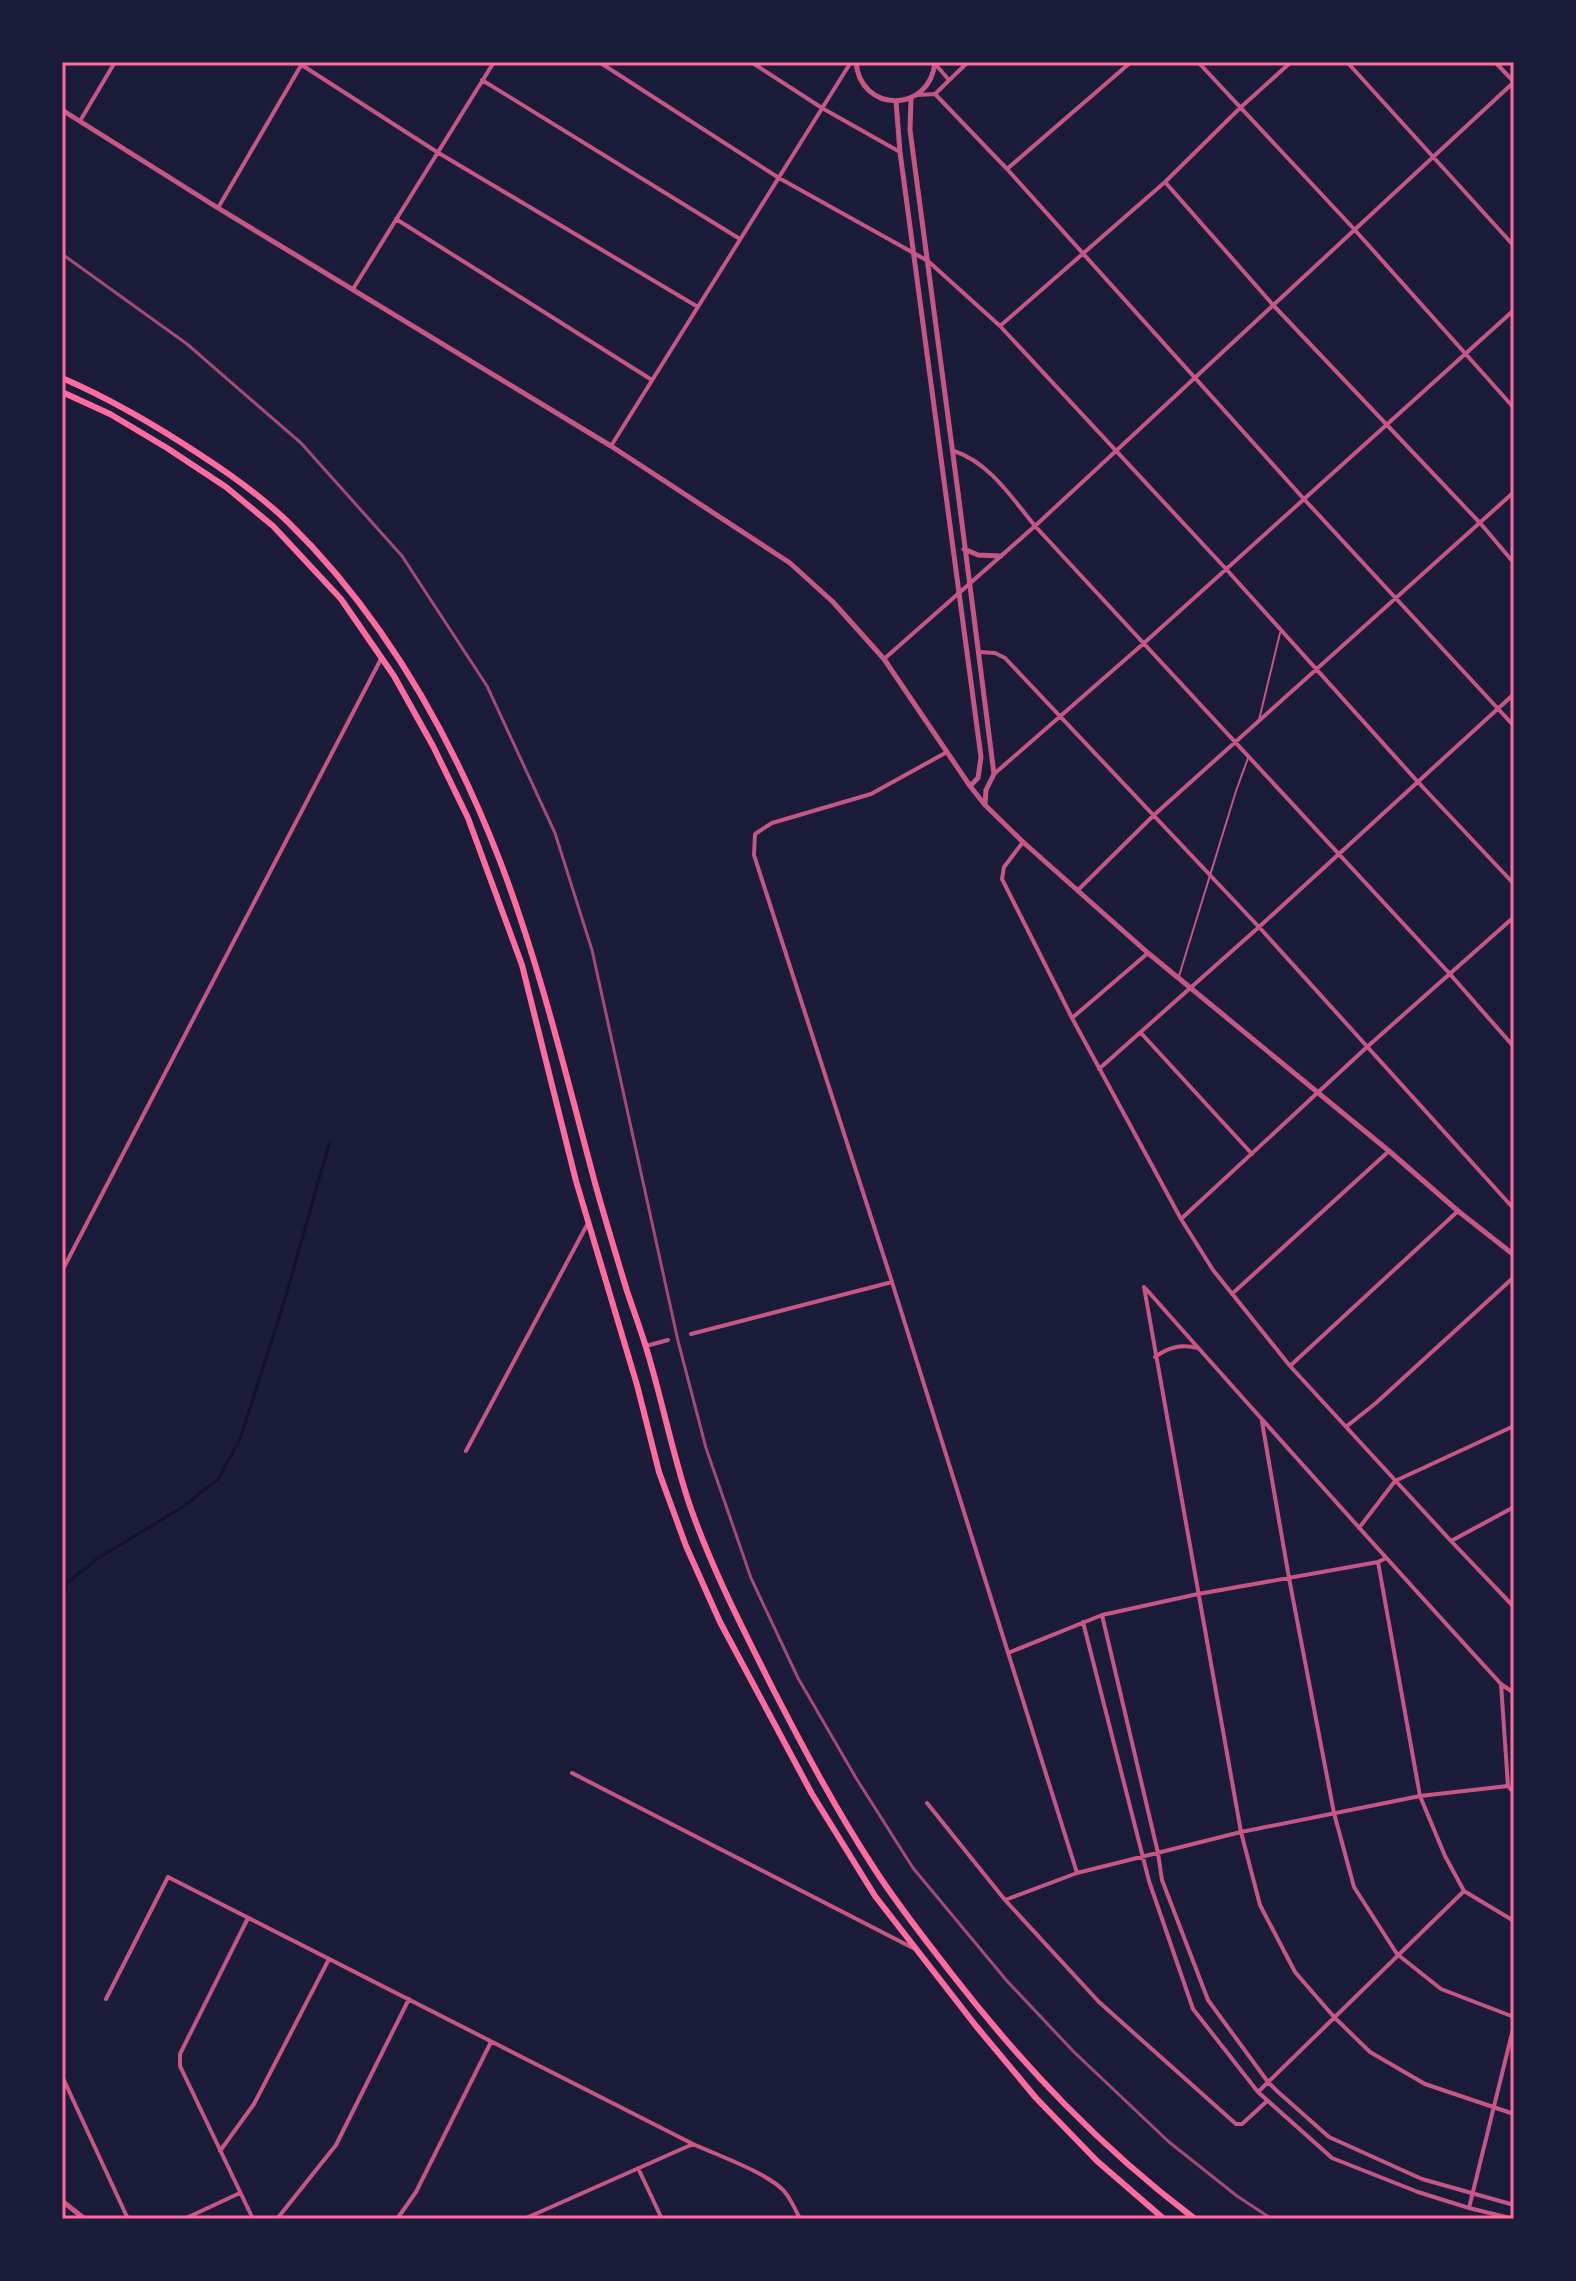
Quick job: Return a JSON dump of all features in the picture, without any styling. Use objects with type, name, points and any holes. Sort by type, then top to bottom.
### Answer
[{"type":"main road","points":[[62,378],[149,421],[231,475],[284,517],[363,606],[412,681],[471,793],[509,888],[538,975],[601,1205],[646,1346],[689,1503],[737,1619],[809,1760],[872,1866],[914,1926],[1038,2078],[1156,2190],[1195,2219]]},
{"type":"main road","points":[[62,392],[110,414],[167,448],[249,506],[307,560],[341,599],[382,657],[468,818],[498,896],[522,965],[588,1223],[637,1385],[659,1472],[686,1546],[720,1622],[812,1794],[875,1896],[1036,2098],[1097,2161],[1164,2219]]},
{"type":"street","points":[[80,121],[115,62]]},
{"type":"street","points":[[353,289],[494,62]]},
{"type":"street","points":[[599,62],[779,178],[928,261],[1000,326],[1117,450],[1514,884]]},
{"type":"street","points":[[751,62],[822,108],[900,152]]},
{"type":"street","points":[[611,446],[853,62]]},
{"type":"street","points":[[853,62],[865,87],[885,100],[896,101],[935,94],[968,62]]},
{"type":"street","points":[[1007,169],[1131,62]]},
{"type":"street","points":[[1198,62],[1354,229],[1514,408]]},
{"type":"street","points":[[1000,326],[1165,182],[1291,62]]},
{"type":"street","points":[[1347,62],[1514,246]]},
{"type":"street","points":[[884,659],[1035,526],[1514,82],[1495,62]]},
{"type":"street","points":[[218,208],[300,63],[437,152],[698,307]]},
{"type":"street","points":[[936,64],[949,80]]},
{"type":"street","points":[[936,64],[933,77],[914,97],[910,130],[994,774]]},
{"type":"street","points":[[482,80],[740,239]]},
{"type":"street","points":[[935,94],[1007,169],[1303,498],[1514,726]]},
{"type":"street","points":[[896,101],[900,152],[981,757],[978,778],[970,786]]},
{"type":"street","points":[[62,110],[611,446],[790,563],[833,602],[884,659],[970,786],[1023,842],[1148,953],[1514,1255]]},
{"type":"street","points":[[1165,182],[1274,306],[1481,524],[1514,563]]},
{"type":"street","points":[[396,219],[652,380]]},
{"type":"street","points":[[985,805],[986,790],[994,774],[1514,310]]},
{"type":"street","points":[[954,451],[981,464],[1514,1047]]},
{"type":"street","points":[[1078,890],[1154,815],[1514,492]]},
{"type":"street","points":[[964,549],[978,555],[1001,556]]},
{"type":"street","points":[[979,652],[995,653],[1005,658],[1259,927],[1514,1209]]},
{"type":"street","points":[[62,1271],[382,657]]},
{"type":"street","points":[[1099,1069],[1514,694]]},
{"type":"street","points":[[947,752],[871,794],[772,823],[755,834],[754,855],[1077,1873]]},
{"type":"street","points":[[1023,842],[1004,867],[1002,879],[1099,1069],[1181,1219],[1213,1270],[1290,1366],[1514,1607]]},
{"type":"street","points":[[1181,1219],[1367,1047],[1514,917]]},
{"type":"street","points":[[1072,1018],[1148,953]]},
{"type":"street","points":[[1141,1033],[1252,1154]]},
{"type":"street","points":[[1233,1293],[1389,1151]]},
{"type":"street","points":[[1290,1366],[1458,1211]]},
{"type":"street","points":[[466,1451],[588,1223]]},
{"type":"street","points":[[1347,1426],[1514,1277]]},
{"type":"street","points":[[691,1334],[892,1282]]},
{"type":"street","points":[[1514,1693],[1501,1684],[1262,1422],[1144,1287],[1241,1832],[1260,1905],[1295,1972],[1370,2052],[1425,2084],[1514,2114]]},
{"type":"street","points":[[646,1346],[668,1340]]},
{"type":"street","points":[[1155,1357],[1171,1348],[1198,1348]]},
{"type":"street","points":[[1262,1422],[1334,1813],[1354,1887],[1397,1954],[1441,1989],[1514,2017]]},
{"type":"street","points":[[1359,1528],[1395,1481],[1514,1426]]},
{"type":"street","points":[[1451,1541],[1514,1507]]},
{"type":"street","points":[[1008,1653],[1102,1615],[1386,1558]]},
{"type":"street","points":[[1378,1562],[1420,1796],[1445,1856],[1464,1891],[1514,1921]]},
{"type":"street","points":[[1102,1615],[1162,1880],[1208,2000],[1268,2082],[1329,2137],[1422,2179],[1514,2205]]},
{"type":"street","points":[[1083,1622],[1149,1881],[1193,2009],[1258,2092],[1332,2158],[1418,2192],[1514,2219]]},
{"type":"street","points":[[1501,1684],[1508,1786],[1514,1793]]},
{"type":"street","points":[[572,1773],[915,1949]]},
{"type":"street","points":[[1005,1900],[1077,1873],[1241,1832],[1420,1796],[1508,1786]]},
{"type":"street","points":[[927,1803],[1005,1900],[1099,2002],[1236,2124],[1242,2124],[1267,2101]]},
{"type":"street","points":[[106,1999],[168,1877],[693,2144],[759,2174],[782,2189],[800,2219]]},
{"type":"street","points":[[1258,2092],[1464,1891]]},
{"type":"street","points":[[248,1918],[180,2054],[180,2066],[253,2219]]},
{"type":"street","points":[[220,2151],[254,2104],[329,1959]]},
{"type":"street","points":[[277,2219],[336,2145],[409,1999]]},
{"type":"street","points":[[1469,2208],[1514,2025]]},
{"type":"street","points":[[397,2219],[416,2192],[491,2042]]},
{"type":"street","points":[[62,2076],[128,2219]]},
{"type":"street","points":[[524,2219],[693,2144]]},
{"type":"street","points":[[638,2168],[662,2219]]},
{"type":"street","points":[[184,2219],[240,2193]]},
{"type":"street","points":[[62,2201],[85,2219]]},
{"type":"lane","points":[[1258,721],[1281,632]]},
{"type":"lane","points":[[1179,978],[1248,757]]},
{"type":"waterway","points":[[62,1587],[97,1559],[184,1506],[219,1478],[240,1439],[285,1299],[329,1144]]},
{"type":"railway","points":[[62,254],[187,344],[301,443],[402,556],[487,686],[555,833],[592,950],[678,1341],[706,1448],[751,1578],[798,1678],[913,1868],[1007,1981],[1074,2052],[1169,2142],[1237,2196],[1272,2219]]}]
